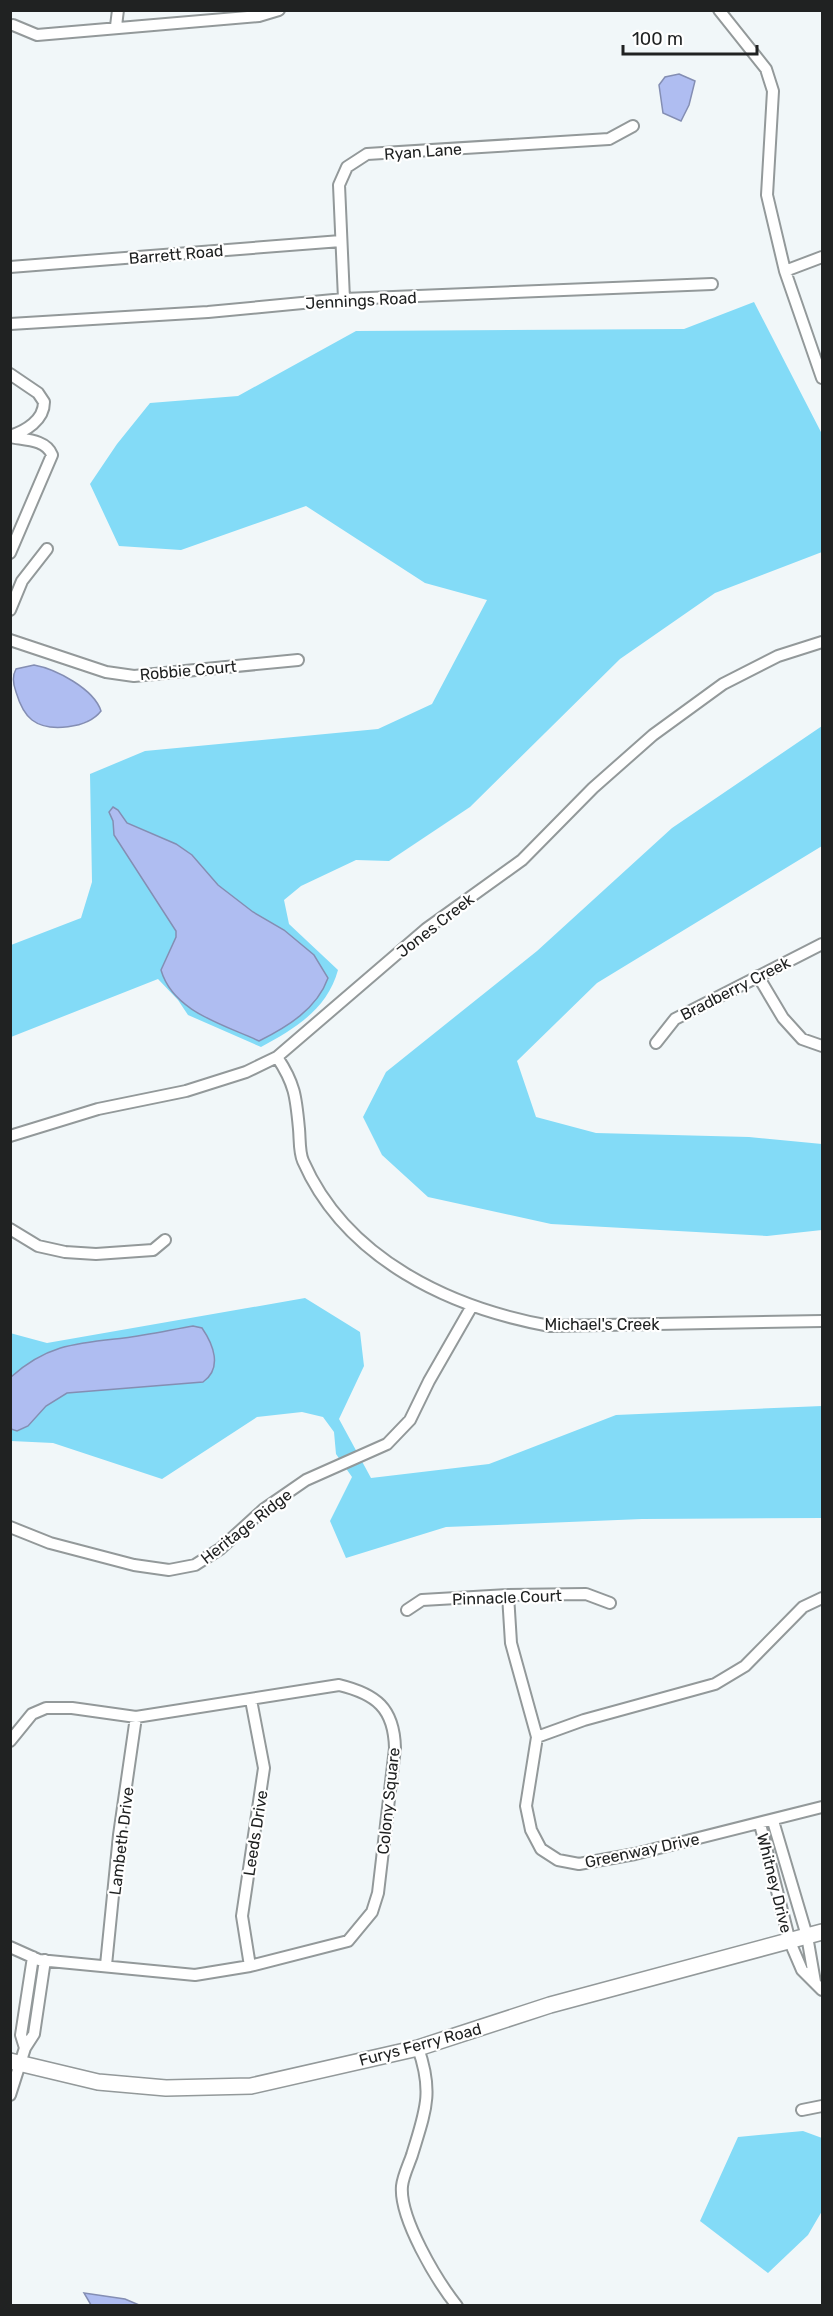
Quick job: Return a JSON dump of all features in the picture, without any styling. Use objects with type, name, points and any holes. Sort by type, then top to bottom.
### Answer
[{"type":"main road","name":"Furys Ferry Road","points":[[16,2063],[98,2082],[166,2088],[251,2086],[418,2048],[550,2005],[822,1932]]},
{"type":"street","points":[[116,26],[118,10]]},
{"type":"street","points":[[13,25],[37,35],[215,15],[259,16],[279,10]]},
{"type":"street","points":[[719,10],[766,69],[773,91],[767,195],[785,271],[822,378]]},
{"type":"street","name":"Ryan Lane","points":[[344,299],[339,185],[347,167],[367,154],[609,139],[633,126]]},
{"type":"street","name":"Barrett Road","points":[[10,267],[341,241]]},
{"type":"street","points":[[785,271],[822,257]]},
{"type":"street","name":"Jennings Road","points":[[10,324],[208,312],[344,299],[712,284]]},
{"type":"street","points":[[10,374],[42,396],[44,408],[30,427],[10,436]]},
{"type":"street","points":[[10,436],[47,446],[51,455],[10,554]]},
{"type":"street","points":[[10,610],[22,581],[47,549]]},
{"type":"street","name":"Robbie Court","points":[[10,640],[106,672],[134,676],[298,660]]},
{"type":"street","name":"Jones Creek","points":[[10,1136],[98,1109],[186,1091],[246,1072],[277,1056],[426,929],[522,860],[593,788],[653,735],[723,684],[778,656],[822,642]]},
{"type":"street","name":"Bradberry Creek","points":[[656,1043],[675,1019],[822,944]]},
{"type":"street","points":[[758,976],[783,1018],[802,1039],[822,1046]]},
{"type":"street","name":"Michael's Creek","points":[[277,1056],[292,1080],[302,1158],[344,1227],[404,1274],[472,1306],[509,1319],[550,1326],[822,1321]]},
{"type":"street","points":[[10,1230],[38,1246],[76,1252],[153,1250],[165,1240]]},
{"type":"street","name":"Heritage Ridge","points":[[10,1527],[50,1542],[134,1565],[169,1570],[195,1565],[220,1550],[264,1509],[306,1480],[387,1444],[410,1420],[429,1381],[472,1306]]},
{"type":"street","name":"Pinnacle Court","points":[[407,1610],[422,1600],[508,1595],[586,1594],[610,1603]]},
{"type":"street","name":"Greenway Drive","points":[[508,1595],[511,1643],[537,1737],[526,1806],[531,1830],[541,1849],[558,1860],[579,1864],[822,1808]]},
{"type":"street","points":[[537,1737],[584,1720],[715,1684],[745,1666],[803,1607],[822,1598]]},
{"type":"street","name":"Colony Square","points":[[10,1741],[32,1714],[46,1708],[72,1708],[136,1718],[339,1684],[357,1689],[372,1697],[387,1710],[395,1728],[395,1748],[378,1893],[372,1911],[348,1941],[250,1966],[195,1975],[45,1960],[10,1947]]},
{"type":"street","name":"Leeds Drive","points":[[250,1966],[242,1916],[264,1768],[251,1700]]},
{"type":"street","name":"Lambeth Drive","points":[[106,1965],[119,1835],[136,1718]]},
{"type":"street","name":"Whitney Drive","points":[[773,1821],[807,1936],[819,1986]]},
{"type":"street","name":"Whitney Drive","points":[[760,1824],[790,1942],[802,1970],[819,1986]]},
{"type":"street","points":[[25,2048],[21,2036],[33,1957]]},
{"type":"street","points":[[10,2095],[16,2063],[34,2034],[45,1960]]},
{"type":"street","points":[[418,2048],[426,2071],[426,2111],[402,2186],[405,2210],[439,2284],[457,2306]]},
{"type":"street","points":[[802,2110],[822,2106]]},
{"type":"shaded area","points":[[679,74],[695,81],[689,105],[681,121],[663,113],[659,85],[665,77]]},
{"type":"shaded area","points":[[754,302],[822,434],[822,552],[715,593],[620,659],[470,807],[389,861],[356,860],[301,886],[284,900],[289,924],[338,970],[333,984],[318,1007],[285,1033],[261,1047],[188,1015],[178,1000],[158,979],[11,1037],[11,945],[81,918],[92,882],[90,774],[145,751],[378,729],[432,704],[487,600],[425,583],[306,506],[181,550],[119,546],[90,484],[117,444],[150,403],[238,396],[356,331],[684,329]]},
{"type":"shaded area","points":[[34,665],[73,681],[91,695],[101,711],[87,721],[68,727],[48,726],[32,720],[20,703],[13,677],[16,669]]},
{"type":"shaded area","points":[[822,726],[822,846],[597,983],[517,1061],[536,1117],[596,1133],[749,1137],[822,1144],[822,1230],[767,1236],[551,1224],[428,1197],[382,1155],[363,1117],[386,1072],[537,951],[672,828]]},
{"type":"shaded area","points":[[113,807],[127,823],[176,844],[192,855],[218,885],[253,912],[284,930],[314,955],[328,978],[317,999],[309,1008],[280,1030],[259,1041],[216,1023],[188,1007],[177,997],[167,984],[161,970],[176,937],[176,931],[114,835],[113,821],[109,812]]},
{"type":"shaded area","points":[[305,1298],[360,1332],[364,1366],[339,1419],[371,1478],[489,1464],[616,1415],[822,1406],[822,1518],[642,1519],[446,1527],[346,1558],[330,1521],[352,1477],[336,1454],[334,1432],[323,1417],[302,1412],[257,1417],[162,1479],[53,1443],[11,1441],[10,1333],[47,1343]]},
{"type":"shaded area","points":[[193,1326],[202,1328],[210,1341],[214,1356],[213,1370],[203,1382],[67,1393],[46,1406],[28,1426],[17,1431],[11,1429],[11,1377],[38,1358],[51,1351],[78,1344]]},
{"type":"shaded area","points":[[803,2131],[822,2138],[822,2211],[808,2235],[768,2273],[700,2221],[738,2137]]},
{"type":"shaded area","points":[[84,2293],[125,2299],[139,2305],[91,2305]]}]
